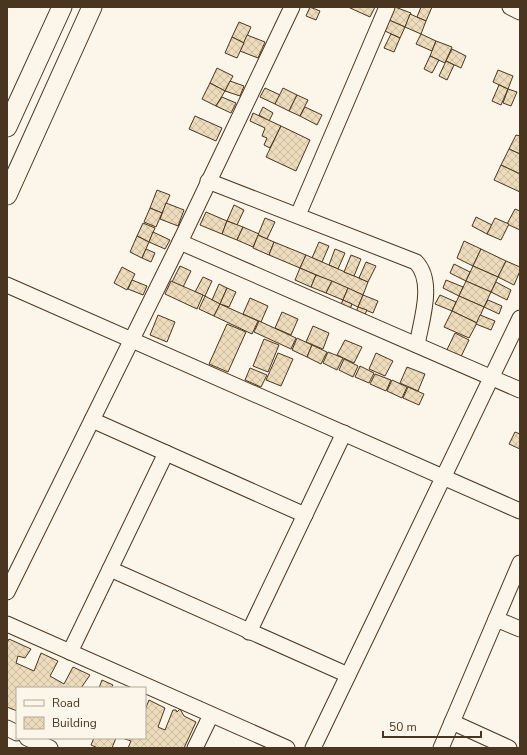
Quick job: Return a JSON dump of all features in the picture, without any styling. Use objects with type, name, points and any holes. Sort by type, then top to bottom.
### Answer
[{"type":"main road","points":[[7,127],[62,7]]},
{"type":"main road","points":[[7,195],[92,7]]},
{"type":"street","points":[[7,592],[180,242],[292,7]]},
{"type":"street","points":[[298,215],[387,7]]},
{"type":"street","points":[[510,7],[520,12]]},
{"type":"street","points":[[208,181],[416,262],[422,268],[425,282],[425,296],[417,345]]},
{"type":"street","points":[[180,242],[520,390]]},
{"type":"street","points":[[7,285],[520,511]]},
{"type":"street","points":[[313,748],[520,318]]},
{"type":"street","points":[[92,420],[305,515]]},
{"type":"street","points":[[250,632],[344,433]]},
{"type":"street","points":[[70,652],[166,453]]},
{"type":"street","points":[[441,748],[520,563]]},
{"type":"street","points":[[110,569],[348,675]]},
{"type":"street","points":[[496,619],[520,629]]},
{"type":"street","points":[[7,624],[287,748]]},
{"type":"street","points":[[195,748],[211,715]]},
{"type":"street","points":[[452,722],[509,748]]},
{"type":"street","points":[[7,728],[16,732]]},
{"type":"street","points":[[19,748],[24,739]]},
{"type":"street","points":[[29,739],[50,748]]},
{"type":"building","points":[[310,7],[320,11],[316,20],[306,16]]},
{"type":"building","points":[[348,7],[375,7],[370,17]]},
{"type":"building","points":[[395,7],[411,13],[405,27],[389,20]]},
{"type":"building","points":[[421,7],[432,7],[426,21],[417,17]]},
{"type":"building","points":[[410,14],[426,21],[421,34],[405,27]]},
{"type":"building","points":[[389,20],[405,27],[400,38],[385,31]]},
{"type":"building","points":[[239,22],[251,27],[244,43],[232,37]]},
{"type":"building","points":[[391,34],[400,38],[394,52],[384,48]]},
{"type":"building","points":[[421,34],[436,41],[432,51],[416,44]]},
{"type":"building","points":[[247,35],[265,42],[258,58],[240,51]]},
{"type":"building","points":[[232,37],[244,43],[237,58],[225,53]]},
{"type":"building","points":[[436,41],[452,47],[445,63],[430,56]]},
{"type":"building","points":[[452,49],[466,56],[461,68],[446,61]]},
{"type":"building","points":[[430,56],[439,60],[432,73],[424,69]]},
{"type":"building","points":[[446,61],[454,65],[447,80],[439,76]]},
{"type":"building","points":[[217,68],[233,76],[225,91],[210,83]]},
{"type":"building","points":[[498,70],[513,76],[508,89],[493,82]]},
{"type":"building","points":[[230,81],[244,86],[240,96],[225,91]]},
{"type":"building","points":[[210,83],[225,91],[216,106],[202,99]]},
{"type":"building","points":[[499,85],[508,89],[501,105],[492,101]]},
{"type":"building","points":[[265,88],[280,95],[275,104],[260,97]]},
{"type":"building","points":[[283,88],[297,95],[289,111],[275,104]]},
{"type":"building","points":[[508,89],[517,92],[511,106],[503,103]]},
{"type":"building","points":[[297,95],[308,100],[300,116],[289,111]]},
{"type":"building","points":[[222,97],[236,103],[231,113],[216,106]]},
{"type":"building","points":[[263,107],[273,113],[269,121],[259,115]]},
{"type":"building","points":[[305,107],[322,115],[317,125],[300,116]]},
{"type":"building","points":[[253,113],[281,126],[270,148],[264,145],[267,138],[262,136],[265,128],[250,121]]},
{"type":"building","points":[[195,116],[222,128],[216,141],[189,129]]},
{"type":"building","points":[[281,126],[310,140],[296,171],[266,157]]},
{"type":"building","points":[[516,135],[520,136],[520,154],[509,149]]},
{"type":"building","points":[[509,149],[520,154],[520,174],[501,165]]},
{"type":"building","points":[[501,165],[520,174],[520,192],[494,180]]},
{"type":"building","points":[[157,190],[170,195],[162,213],[150,208]]},
{"type":"building","points":[[166,203],[184,210],[178,226],[160,219]]},
{"type":"building","points":[[234,205],[244,210],[237,225],[227,221]]},
{"type":"building","points":[[150,208],[162,213],[156,227],[144,222]]},
{"type":"building","points":[[515,209],[520,211],[520,230],[507,224]]},
{"type":"building","points":[[206,212],[227,221],[222,234],[200,225]]},
{"type":"building","points":[[476,217],[492,225],[487,234],[472,226]]},
{"type":"building","points":[[265,218],[275,222],[267,239],[258,235]]},
{"type":"building","points":[[495,218],[509,224],[501,240],[487,234]]},
{"type":"building","points":[[227,221],[243,227],[237,240],[222,234]]},
{"type":"building","points":[[143,223],[155,228],[149,242],[137,236]]},
{"type":"building","points":[[243,227],[259,234],[253,247],[237,240]]},
{"type":"building","points":[[153,232],[170,240],[165,249],[149,242]]},
{"type":"building","points":[[258,235],[274,242],[269,255],[253,248]]},
{"type":"building","points":[[137,236],[149,242],[142,258],[130,252]]},
{"type":"building","points":[[464,241],[481,249],[473,266],[457,258]]},
{"type":"building","points":[[274,242],[306,255],[300,268],[269,255]]},
{"type":"building","points":[[319,242],[329,246],[322,262],[312,258]]},
{"type":"building","points":[[146,249],[155,253],[151,262],[142,258]]},
{"type":"building","points":[[335,249],[345,253],[338,269],[329,265]]},
{"type":"building","points":[[481,249],[506,261],[498,277],[473,266]]},
{"type":"building","points":[[306,255],[368,282],[363,295],[300,268]]},
{"type":"building","points":[[351,255],[361,259],[354,276],[344,272]]},
{"type":"building","points":[[506,261],[520,267],[520,271],[514,285],[498,277]]},
{"type":"building","points":[[366,262],[376,266],[368,282],[359,278]]},
{"type":"building","points":[[454,264],[470,272],[466,281],[450,273]]},
{"type":"building","points":[[180,266],[191,271],[183,287],[172,282]]},
{"type":"building","points":[[473,266],[498,277],[491,292],[466,281]]},
{"type":"building","points":[[122,267],[135,274],[127,290],[114,283]]},
{"type":"building","points":[[300,268],[316,275],[311,287],[295,280]]},
{"type":"building","points":[[316,275],[332,281],[326,293],[311,287]]},
{"type":"building","points":[[203,277],[212,281],[205,296],[195,292]]},
{"type":"building","points":[[132,280],[147,286],[143,295],[128,289]]},
{"type":"building","points":[[446,280],[463,287],[459,296],[443,288]]},
{"type":"building","points":[[171,281],[203,295],[197,309],[165,294]]},
{"type":"building","points":[[332,281],[348,288],[343,300],[326,293]]},
{"type":"building","points":[[466,281],[491,292],[484,307],[459,296]]},
{"type":"building","points":[[496,282],[511,290],[507,300],[491,292]]},
{"type":"building","points":[[219,284],[227,288],[220,304],[212,300]]},
{"type":"building","points":[[227,288],[236,292],[229,307],[220,304]]},
{"type":"building","points":[[348,288],[363,295],[358,307],[343,300]]},
{"type":"building","points":[[363,295],[378,301],[373,313],[358,307]]},
{"type":"building","points":[[440,295],[456,302],[452,311],[435,304]]},
{"type":"building","points":[[205,296],[220,304],[214,316],[199,309]]},
{"type":"building","points":[[459,296],[484,307],[477,323],[452,311]]},
{"type":"building","points":[[250,298],[268,306],[261,322],[243,314]]},
{"type":"building","points":[[343,300],[352,304],[345,322],[335,318]]},
{"type":"building","points":[[488,300],[502,306],[499,314],[484,307]]},
{"type":"building","points":[[220,304],[258,321],[252,334],[214,316]]},
{"type":"building","points":[[358,307],[367,310],[359,327],[351,324]]},
{"type":"building","points":[[452,311],[477,323],[469,338],[444,327]]},
{"type":"building","points":[[282,312],[298,319],[291,335],[275,328]]},
{"type":"building","points":[[158,315],[175,322],[167,342],[150,335]]},
{"type":"building","points":[[480,315],[495,321],[491,330],[476,324]]},
{"type":"building","points":[[259,321],[296,338],[291,349],[254,332]]},
{"type":"building","points":[[227,324],[246,332],[228,372],[209,364]]},
{"type":"building","points":[[313,326],[329,333],[323,349],[306,342]]},
{"type":"building","points":[[455,333],[469,340],[457,365],[443,358]]},
{"type":"building","points":[[297,338],[312,345],[307,357],[292,350]]},
{"type":"building","points":[[264,339],[279,345],[268,372],[253,366]]},
{"type":"building","points":[[345,340],[362,347],[354,363],[337,355]]},
{"type":"building","points":[[312,345],[327,352],[321,364],[307,357]]},
{"type":"building","points":[[328,352],[343,358],[337,370],[323,363]]},
{"type":"building","points":[[278,353],[293,359],[281,386],[266,380]]},
{"type":"building","points":[[376,353],[393,361],[385,376],[369,369]]},
{"type":"building","points":[[344,359],[358,366],[353,377],[339,370]]},
{"type":"building","points":[[360,366],[374,373],[369,383],[355,377]]},
{"type":"building","points":[[407,367],[425,374],[418,391],[400,383]]},
{"type":"building","points":[[250,368],[267,375],[261,387],[245,380]]},
{"type":"building","points":[[375,374],[391,380],[386,391],[370,384]]},
{"type":"building","points":[[392,380],[407,387],[402,398],[387,391]]},
{"type":"building","points":[[408,387],[424,394],[419,405],[403,398]]},
{"type":"building","points":[[515,432],[520,434],[520,449],[509,444]]},
{"type":"building","points":[[9,639],[31,649],[25,658],[18,656],[16,663],[34,671],[41,653],[58,661],[50,676],[64,684],[73,667],[90,675],[82,687],[16,687],[16,711],[7,707],[7,643]]},
{"type":"building","points":[[102,680],[113,685],[112,687],[99,687]]},
{"type":"building","points":[[149,700],[165,708],[158,727],[165,730],[173,710],[176,710],[177,712],[180,709],[184,716],[196,722],[184,748],[128,748],[131,741],[125,739],[146,739],[146,708]]},
{"type":"building","points":[[94,739],[116,739],[112,748],[98,748],[91,745]]}]
